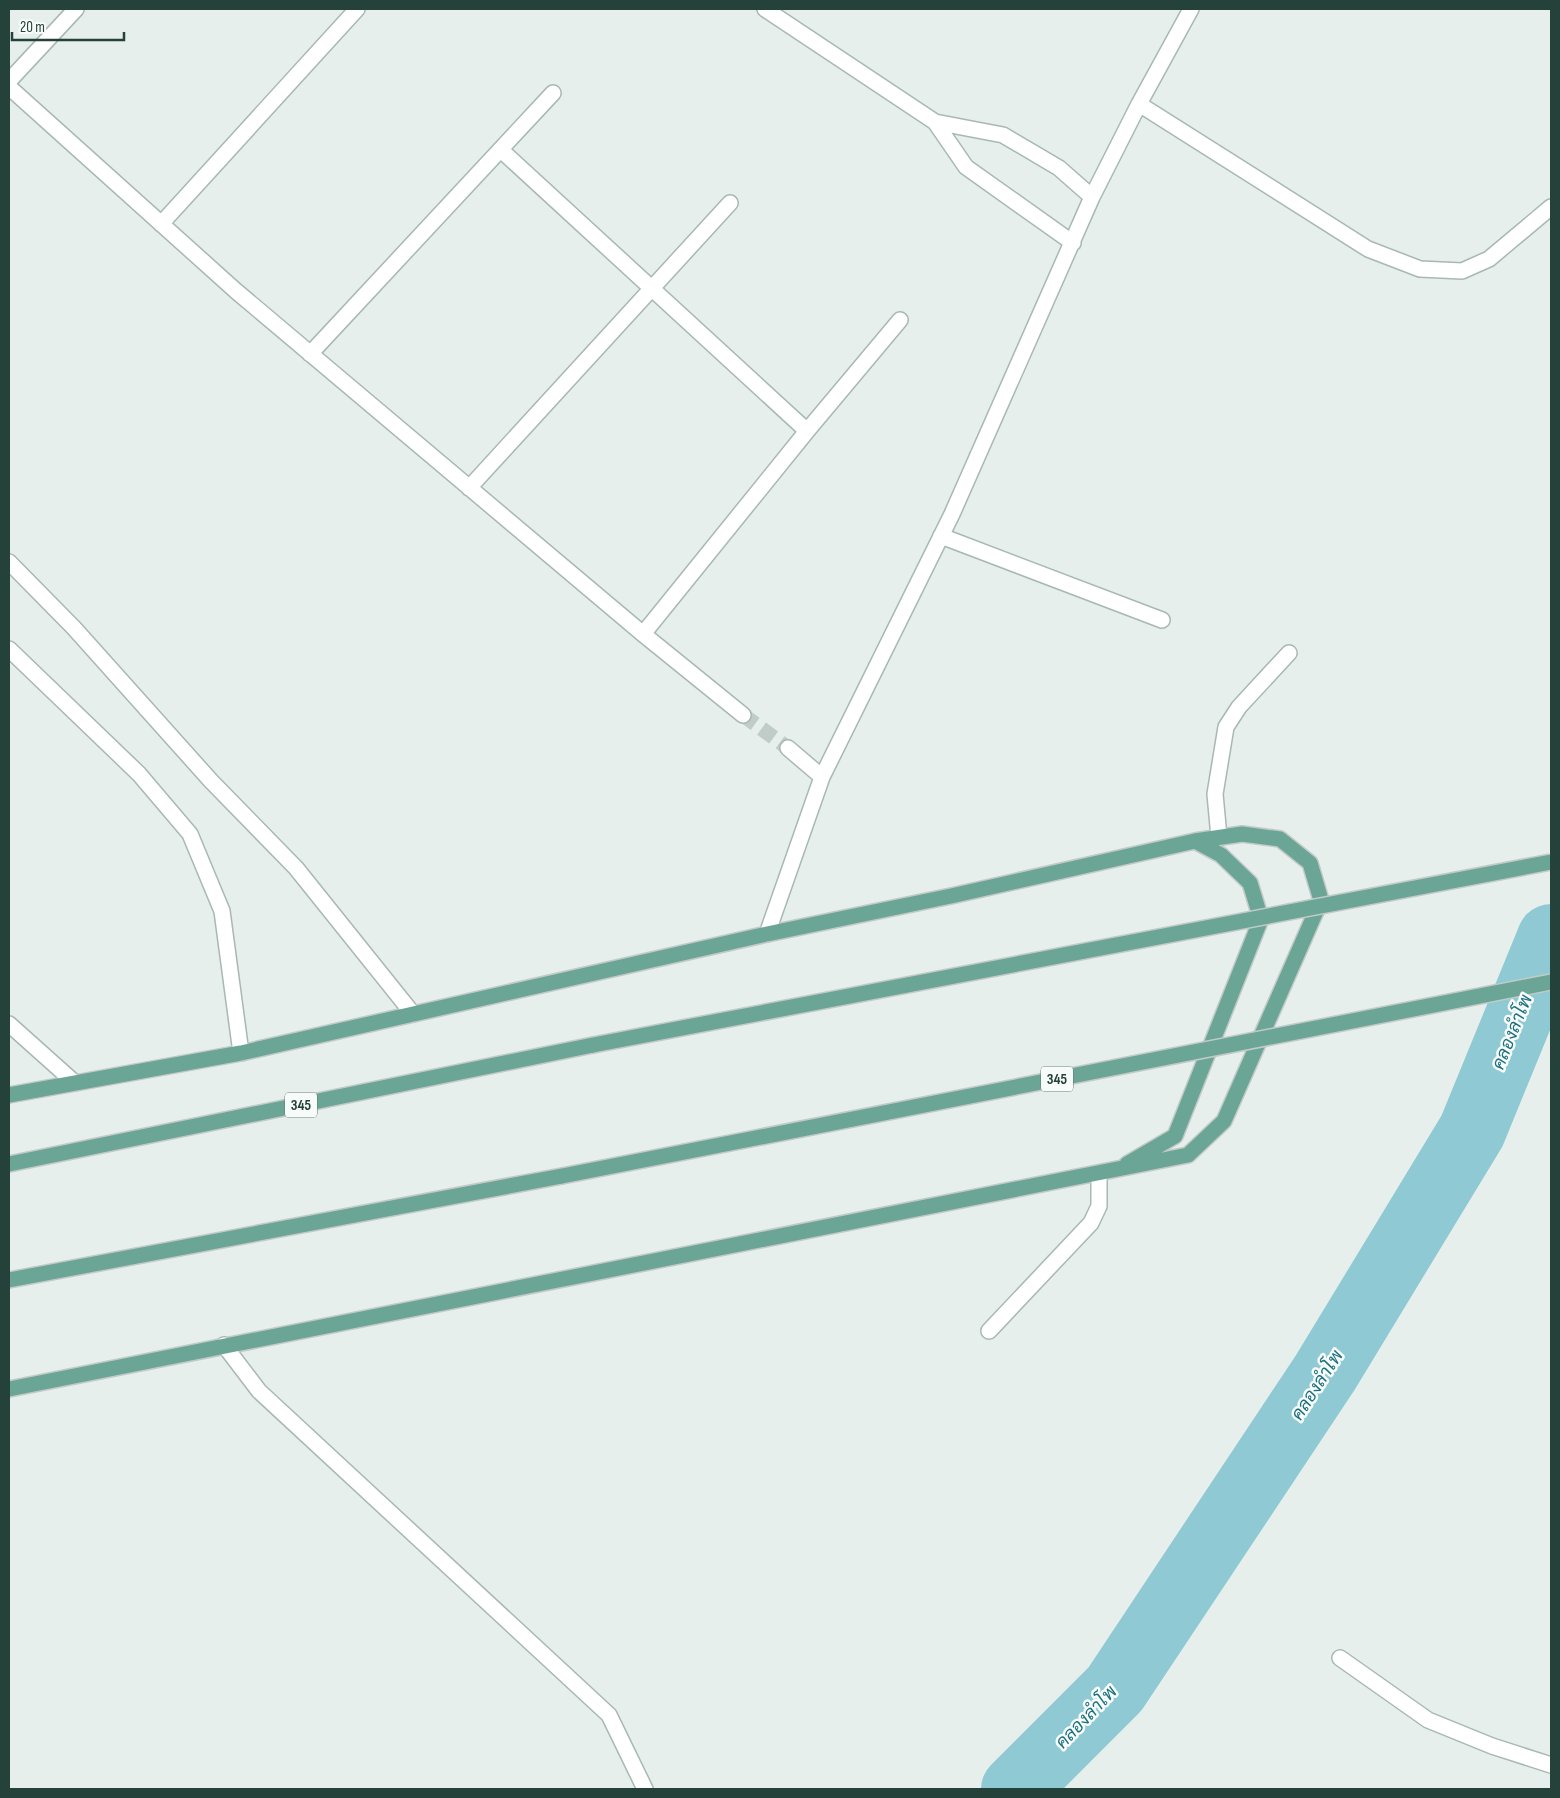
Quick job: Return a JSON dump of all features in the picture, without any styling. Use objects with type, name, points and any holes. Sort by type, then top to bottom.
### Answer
[{"type":"main road","points":[[9,1095],[241,1054],[767,934],[1219,837],[1242,834],[1280,839],[1310,863],[1321,900],[1224,1121],[1188,1156],[9,1389]]},
{"type":"main road","points":[[1118,1170],[1175,1136],[1261,919],[1250,883],[1221,855],[1195,841]]},
{"type":"main road","name":"345","points":[[9,1164],[592,1045],[1551,862]]},
{"type":"main road","name":"345","points":[[9,1280],[562,1176],[1551,982]]},
{"type":"street","points":[[9,81],[76,9]]},
{"type":"street","points":[[161,224],[357,9]]},
{"type":"street","points":[[765,9],[935,122],[966,166],[1073,243]]},
{"type":"street","points":[[767,934],[822,777],[941,536],[1092,197],[1139,104],[1191,9]]},
{"type":"street","points":[[9,87],[236,291],[643,634],[743,715]]},
{"type":"street","points":[[310,354],[553,93]]},
{"type":"street","points":[[1139,104],[1368,249],[1420,269],[1462,272],[1489,258],[1551,207]]},
{"type":"street","points":[[935,122],[1003,135],[1059,168],[1092,197]]},
{"type":"street","points":[[501,150],[807,431]]},
{"type":"street","points":[[470,488],[730,203]]},
{"type":"street","points":[[643,634],[807,431],[900,320]]},
{"type":"street","points":[[941,536],[1162,620]]},
{"type":"street","points":[[9,562],[74,628],[211,781],[296,868],[413,1014]]},
{"type":"street","points":[[9,649],[139,774],[190,834],[222,911],[241,1054]]},
{"type":"street","points":[[1219,837],[1215,794],[1226,727],[1239,707],[1289,653]]},
{"type":"street","points":[[788,748],[822,777]]},
{"type":"street","points":[[9,1024],[75,1083]]},
{"type":"street","points":[[989,1331],[1090,1223],[1099,1206],[1099,1174]]},
{"type":"street","points":[[224,1345],[259,1391],[609,1715],[645,1789]]},
{"type":"street","points":[[1340,1658],[1428,1720],[1492,1746],[1551,1765]]},
{"type":"waterway","name":"คลองลำโพ","points":[[1015,1789],[1115,1689],[1325,1373],[1472,1131],[1551,938]]},
{"type":"tunnel","points":[[743,715],[788,748]]}]
